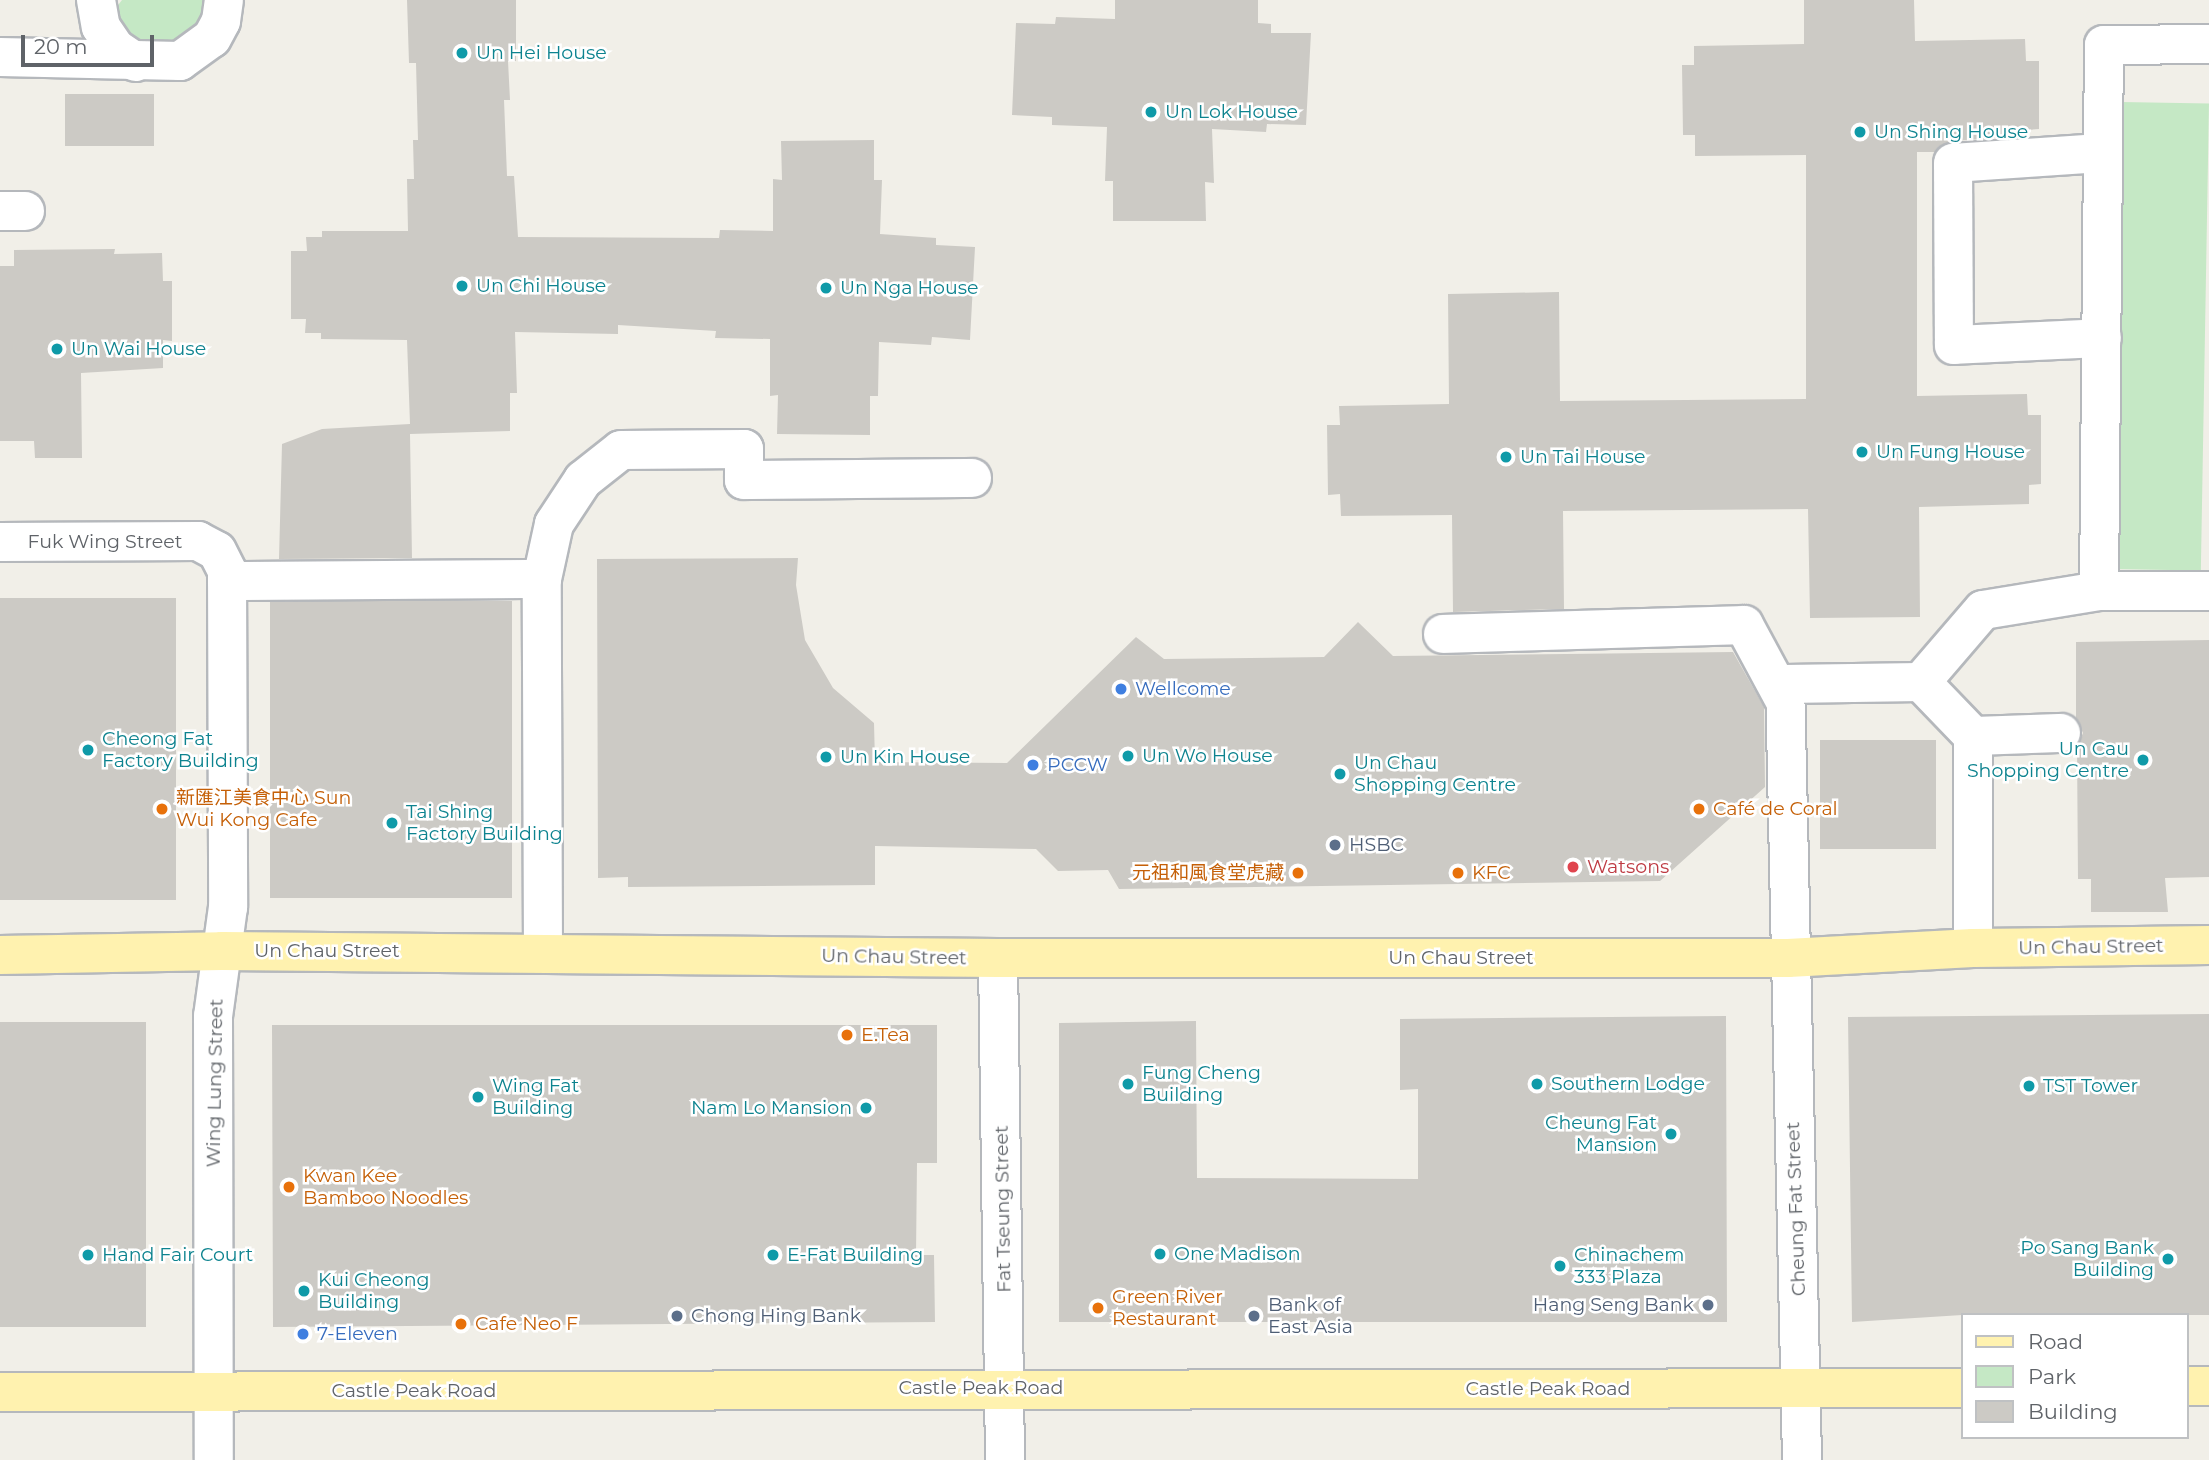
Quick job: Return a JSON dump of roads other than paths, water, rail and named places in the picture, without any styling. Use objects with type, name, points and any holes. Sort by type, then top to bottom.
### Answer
[{"type":"main road","name":"Un Chau Street","points":[[0,955],[222,951],[998,958],[1788,958],[1973,948],[2209,945]]},
{"type":"main road","points":[[2188,1386],[2209,1386]]},
{"type":"main road","name":"Castle Peak Road","points":[[0,1392],[1960,1388]]},
{"type":"street","points":[[96,0],[101,27],[115,48],[136,62]]},
{"type":"street","points":[[0,57],[180,61],[197,52],[221,21],[224,0]]},
{"type":"street","points":[[2099,591],[2102,338],[2100,153],[2104,45],[2209,44]]},
{"type":"street","points":[[2100,153],[1953,163],[1954,345],[2102,338]]},
{"type":"street","points":[[542,953],[542,579],[545,551],[568,500],[601,464],[621,450],[744,449],[744,480],[972,478]]},
{"type":"street","name":"Fuk Wing Street","points":[[0,542],[198,541],[217,551],[227,581]]},
{"type":"street","points":[[227,581],[542,579]]},
{"type":"street","name":"Wing Lung Street","points":[[214,1460],[213,1016],[228,907],[227,581]]},
{"type":"street","points":[[1922,682],[1983,610],[2099,591],[2209,591]]},
{"type":"street","points":[[1443,634],[1744,625],[1785,701]]},
{"type":"street","points":[[1788,958],[1785,684],[1922,682],[1973,736],[1973,948]]},
{"type":"street","points":[[1973,736],[2061,733]]},
{"type":"street","name":"Fat Tseung Street","points":[[998,958],[1006,1388],[1004,1460]]},
{"type":"street","name":"Cheung Fat Street","points":[[1788,958],[1802,1460]]},
{"type":"place","name":"Un Hei House","points":[[462,53]]},
{"type":"place","name":"Un Lok House","points":[[1151,112]]},
{"type":"place","name":"Un Shing House","points":[[1860,132]]},
{"type":"place","name":"Un Chi House","points":[[462,286]]},
{"type":"place","name":"Un Nga House","points":[[826,288]]},
{"type":"place","name":"Un Wai House","points":[[57,349]]},
{"type":"place","name":"Un Fung House","points":[[1862,452]]},
{"type":"place","name":"Un Tai House","points":[[1506,457]]},
{"type":"place","name":"Wellcome","points":[[1121,689]]},
{"type":"place","name":"Cheong Fat Factory Building","points":[[88,750]]},
{"type":"place","name":"Un Wo House","points":[[1128,756]]},
{"type":"place","name":"Un Kin House","points":[[826,757]]},
{"type":"place","name":"Un Cau Shopping Centre","points":[[2143,760]]},
{"type":"place","name":"PCCW","points":[[1033,765]]},
{"type":"place","name":"Un Chau Shopping Centre","points":[[1340,774]]},
{"type":"place","name":"新匯江美食中心 Sun Wui Kong Cafe","points":[[162,809]]},
{"type":"place","name":"Café de Coral","points":[[1699,809]]},
{"type":"place","name":"Tai Shing Factory Building","points":[[392,823]]},
{"type":"place","name":"HSBC","points":[[1335,845]]},
{"type":"place","name":"Watsons","points":[[1573,867]]},
{"type":"place","name":"元祖和風食堂虎藏","points":[[1298,873]]},
{"type":"place","name":"KFC","points":[[1458,873]]},
{"type":"place","name":"E.Tea","points":[[847,1035]]},
{"type":"place","name":"Fung Cheng Building","points":[[1128,1084]]},
{"type":"place","name":"Southern Lodge","points":[[1537,1084]]},
{"type":"place","name":"TST Tower","points":[[2029,1086]]},
{"type":"place","name":"Wing Fat Building","points":[[478,1097]]},
{"type":"place","name":"Nam Lo Mansion","points":[[866,1108]]},
{"type":"place","name":"Cheung Fat Mansion","points":[[1671,1134]]},
{"type":"place","name":"Kwan Kee Bamboo Noodles","points":[[289,1187]]},
{"type":"place","name":"One Madison","points":[[1160,1254]]},
{"type":"place","name":"Hand Fair Court","points":[[88,1255]]},
{"type":"place","name":"E-Fat Building","points":[[773,1255]]},
{"type":"place","name":"Po Sang Bank Building","points":[[2168,1259]]},
{"type":"place","name":"Chinachem 333 Plaza","points":[[1560,1266]]},
{"type":"place","name":"Kui Cheong Building","points":[[304,1291]]},
{"type":"place","name":"Hang Seng Bank","points":[[1708,1305]]},
{"type":"place","name":"Green River Restaurant","points":[[1098,1308]]},
{"type":"place","name":"Chong Hing Bank","points":[[677,1316]]},
{"type":"place","name":"Bank of East Asia","points":[[1254,1316]]},
{"type":"place","name":"Cafe Neo F","points":[[461,1324]]},
{"type":"place","name":"7-Eleven","points":[[303,1334]]}]
